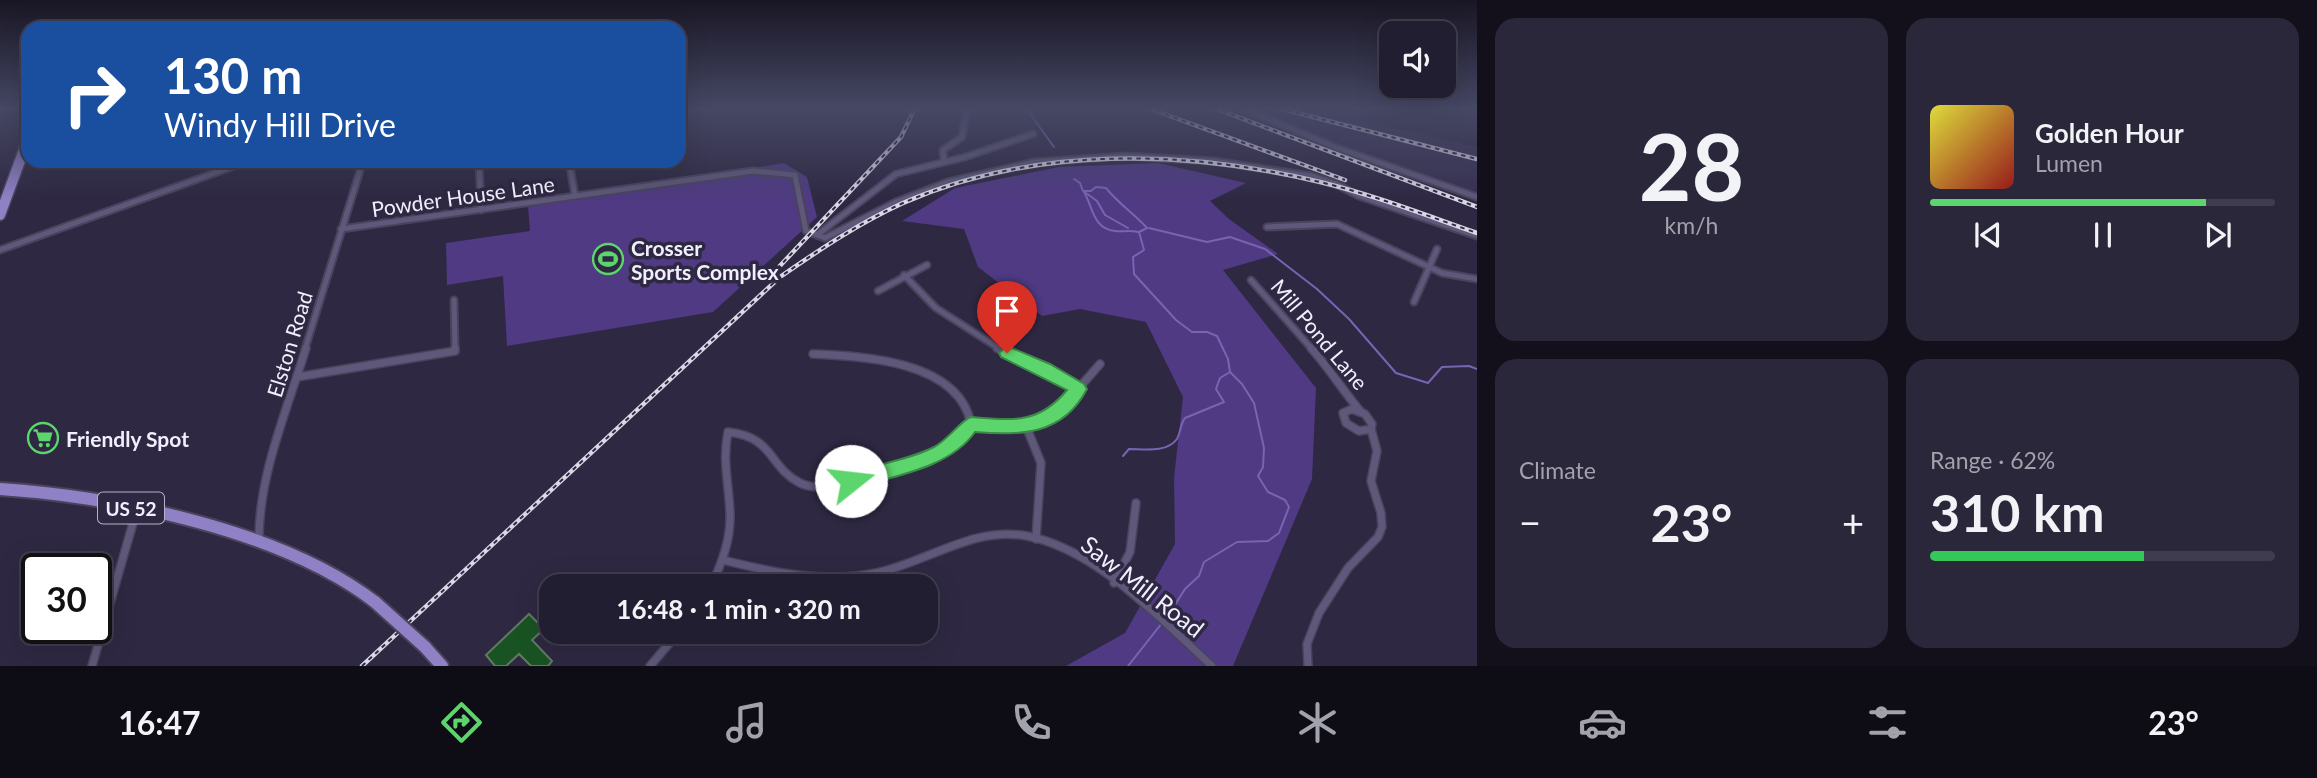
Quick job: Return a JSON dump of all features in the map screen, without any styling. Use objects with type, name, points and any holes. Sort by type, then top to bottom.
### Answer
[{"type":"main road","points":[[0,215],[21,158]]},
{"type":"main road","name":"US 52","points":[[0,489],[137,509],[259,539],[332,572],[375,602],[442,666]]},
{"type":"street","points":[[944,162],[943,149],[959,139]]},
{"type":"street","points":[[817,235],[896,174],[975,155],[1019,139]]},
{"type":"street","points":[[1316,139],[1477,197]]},
{"type":"street","points":[[817,235],[825,238],[907,197],[987,172],[1066,159],[1137,155],[1230,162],[1316,178],[1345,186],[1359,196],[1477,236]]},
{"type":"street","points":[[0,250],[228,168]]},
{"type":"street","name":"Elston Road","points":[[259,539],[259,509],[264,485],[361,168]]},
{"type":"street","points":[[479,168],[481,210]]},
{"type":"street","points":[[570,168],[575,196]]},
{"type":"street","name":"Powder House Lane","points":[[341,229],[753,171],[795,175],[806,231],[817,235]]},
{"type":"street","points":[[1267,226],[1337,224],[1442,273],[1477,279]]},
{"type":"street","points":[[1414,302],[1437,249]]},
{"type":"street","points":[[878,291],[927,265]]},
{"type":"street","points":[[904,275],[936,308],[1001,349],[1079,389]]},
{"type":"street","name":"Mill Pond Lane","points":[[1251,280],[1327,366],[1338,386],[1371,421],[1371,429],[1377,442],[1377,462],[1371,474],[1371,485],[1382,516],[1381,532],[1355,558],[1332,588],[1307,642],[1308,666]]},
{"type":"street","points":[[297,376],[455,351],[454,300]]},
{"type":"street","points":[[717,574],[723,560],[730,521],[722,464],[728,432],[755,439],[769,449],[793,480],[802,486],[820,488],[930,458],[961,438],[971,424],[970,412],[958,395],[907,367],[875,358],[813,354]]},
{"type":"street","points":[[971,424],[1007,428],[1026,426],[1052,417],[1100,363]]},
{"type":"street","name":"Mill Pond Lane","points":[[1361,412],[1352,409],[1344,411],[1343,420],[1359,431],[1371,429]]},
{"type":"street","points":[[1026,426],[1041,463],[1036,539]]},
{"type":"street","points":[[1114,583],[1130,552],[1136,503]]},
{"type":"street","points":[[92,666],[137,509]]},
{"type":"street","name":"Saw Mill Road","points":[[723,560],[790,575],[842,578],[902,566],[955,542],[976,536],[1007,534],[1036,539],[1075,554],[1171,629],[1212,666]]},
{"type":"street","points":[[650,666],[669,644]]},
{"type":"shaded area","points":[[1319,139],[1443,139],[1477,147],[1477,195]]},
{"type":"shaded area","name":"Crosser Sports Complex","points":[[784,163],[807,177],[817,217],[713,312],[507,346],[503,276],[447,285],[446,243],[530,231],[528,206]]},
{"type":"shaded area","points":[[1158,163],[1246,183],[1210,201],[1229,219],[1278,254],[1223,270],[1316,388],[1312,479],[1233,666],[1066,666],[1125,633],[1175,544],[1174,478],[1183,397],[1146,322],[1080,309],[1042,316],[978,267],[964,229],[902,221],[955,188],[1059,167]]},
{"type":"building","points":[[529,614],[539,624],[539,634],[532,640],[552,661],[548,666],[531,666],[519,654],[506,666],[495,666],[486,655]]},
{"type":"waterway","points":[[1048,139],[1054,147]]},
{"type":"waterway","points":[[1074,179],[1080,183],[1083,191],[1091,191],[1096,187],[1106,188],[1147,228],[1139,232],[1144,250],[1133,257],[1134,274],[1176,320],[1192,332],[1207,332],[1217,336],[1228,359],[1230,372]]},
{"type":"waterway","points":[[1084,192],[1102,226],[1115,231],[1138,232]]},
{"type":"waterway","points":[[1086,193],[1097,201],[1105,215],[1128,228]]},
{"type":"waterway","points":[[1149,228],[1207,242],[1230,237],[1265,249],[1317,289],[1349,319],[1396,373],[1428,383],[1442,367],[1469,366],[1477,369]]},
{"type":"waterway","points":[[1123,456],[1129,449],[1155,449],[1173,443],[1185,418],[1224,402],[1216,389],[1220,378],[1230,372]]},
{"type":"waterway","points":[[1166,619],[1185,589],[1199,576],[1204,562],[1237,542],[1268,541],[1279,533],[1289,507],[1285,500],[1268,492],[1258,476],[1263,467],[1264,448],[1254,403],[1242,384],[1230,372]]},
{"type":"waterway","points":[[1128,666],[1162,623]]},
{"type":"railway","points":[[777,269],[899,139]]},
{"type":"railway","points":[[1233,139],[1345,180]]},
{"type":"railway","points":[[1297,139],[1477,207]]},
{"type":"railway","points":[[1399,139],[1477,159]]},
{"type":"railway","points":[[362,666],[780,277],[855,228],[903,203],[953,184],[1004,171],[1057,163],[1163,159],[1216,163],[1320,182],[1380,199],[1477,233]]},
{"type":"place","name":"Crosser Sports Complex","points":[[608,259]]},
{"type":"place","name":"Friendly Spot","points":[[43,438]]},
{"type":"route","points":[[851,481],[922,461],[939,453],[961,438],[971,424],[1014,428],[1045,420],[1062,409],[1079,389],[1044,369],[1007,353]]}]
